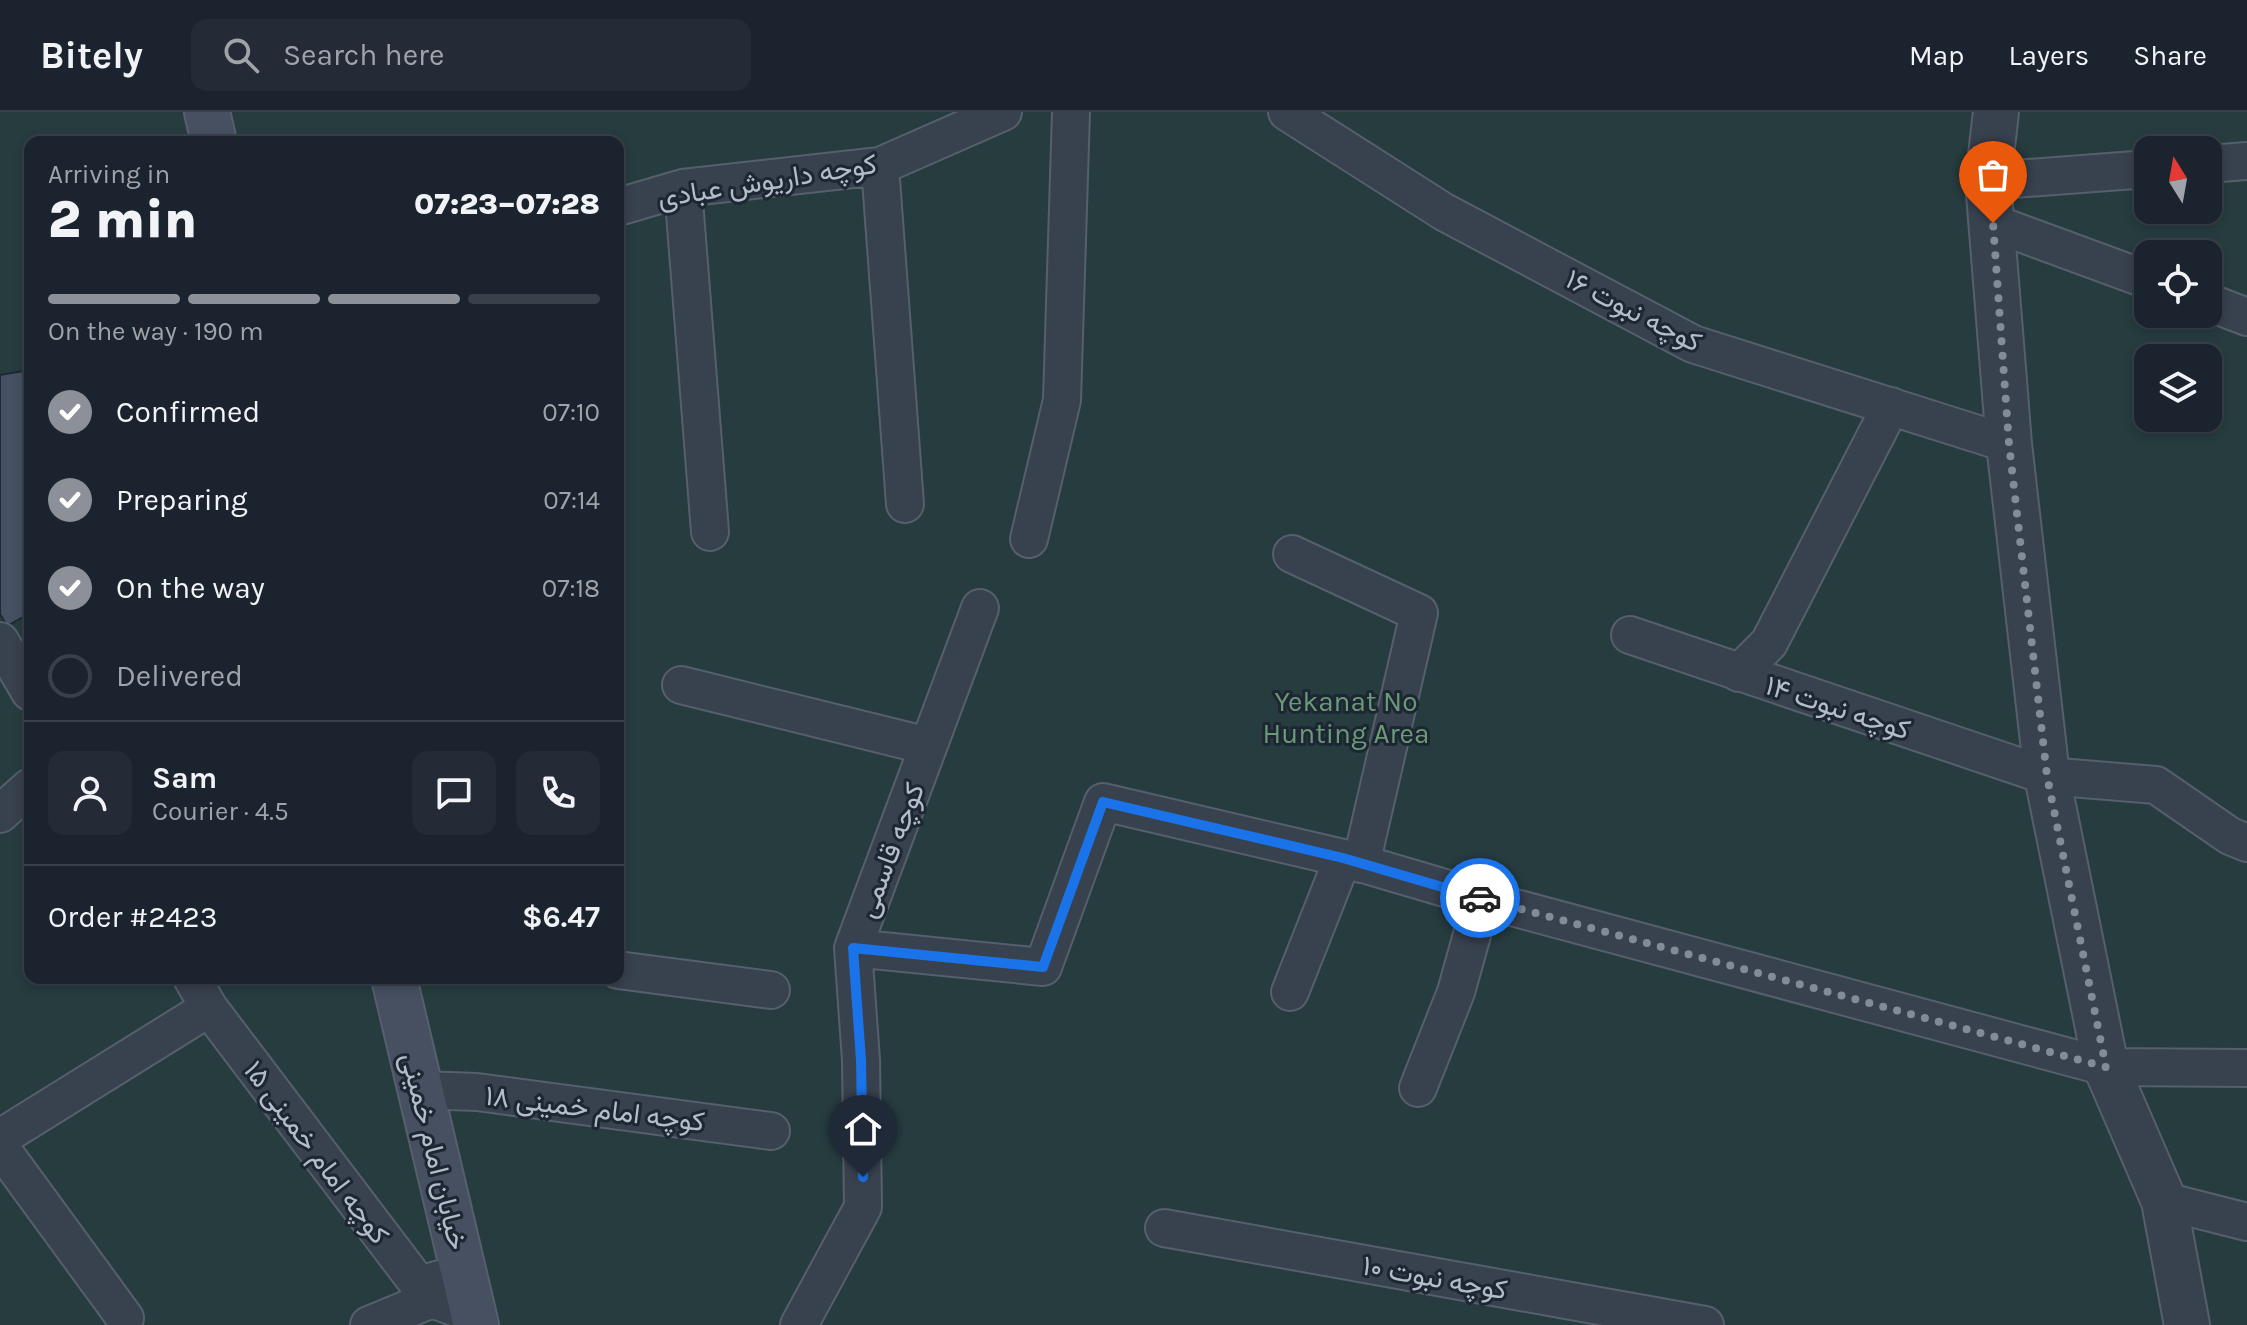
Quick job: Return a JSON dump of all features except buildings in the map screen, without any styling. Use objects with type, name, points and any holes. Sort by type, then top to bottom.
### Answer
[{"type":"main road","points":[[207,112],[213,136]]},
{"type":"main road","name":"خیابان امام خمینی","points":[[395,984],[474,1319]]},
{"type":"street","name":"کوچه داریوش عبادی","points":[[624,205],[683,188],[880,166],[1003,112]]},
{"type":"street","points":[[1029,539],[1062,400],[1071,112]]},
{"type":"street","name":"کوچه نبوت ۱۶","points":[[1287,112],[1444,212],[1693,344],[2009,444]]},
{"type":"street","points":[[1996,112],[1990,202],[2009,444],[2047,776],[2106,1067],[2164,1201],[2187,1325]]},
{"type":"street","points":[[2222,163],[2247,161]]},
{"type":"street","points":[[880,166],[905,504]]},
{"type":"street","points":[[1990,202],[2134,172]]},
{"type":"street","points":[[683,188],[710,532]]},
{"type":"street","points":[[1990,202],[2134,273]]},
{"type":"street","points":[[2222,307],[2247,317]]},
{"type":"street","points":[[1739,673],[1769,643],[1891,406]]},
{"type":"street","points":[[1290,992],[1352,861],[1419,613],[1292,554]]},
{"type":"street","name":"کوچه قاسمی","points":[[799,1325],[863,1207],[861,1060],[853,948],[980,608]]},
{"type":"street","name":"کوچه نبوت ۱۴","points":[[1630,635],[2047,776],[2156,785],[2230,836],[2247,843]]},
{"type":"street","points":[[0,641],[24,682]]},
{"type":"street","points":[[681,685],[928,746]]},
{"type":"street","points":[[0,814],[24,792]]},
{"type":"street","points":[[853,948],[1043,967],[1103,802],[1352,861],[2106,1067],[2247,1068]]},
{"type":"street","points":[[1418,1088],[1456,992],[1482,899]]},
{"type":"street","points":[[624,971],[771,990]]},
{"type":"street","points":[[0,1138],[200,993]]},
{"type":"street","name":"کوچه امام خمینی ۱۵","points":[[200,993],[419,1285],[465,1272]]},
{"type":"street","name":"کوچه امام خمینی ۱۸","points":[[419,1090],[477,1092],[771,1131]]},
{"type":"street","points":[[0,1147],[125,1318]]},
{"type":"street","points":[[2164,1201],[2247,1222]]},
{"type":"street","name":"کوچه نبوت ۱۰","points":[[1164,1228],[1705,1325]]},
{"type":"street","points":[[369,1325],[432,1299],[474,1319]]},
{"type":"green space","name":"Yekanat No Hunting Area","points":[[0,112],[2247,112],[2247,1325],[0,1325]]},
{"type":"way so far","points":[[1480,898],[2106,1067],[2047,776],[2009,444],[1993,223]]},
{"type":"route","points":[[863,1177],[861,1060],[853,948],[1043,967],[1103,802],[1343,858],[1480,898]]}]
